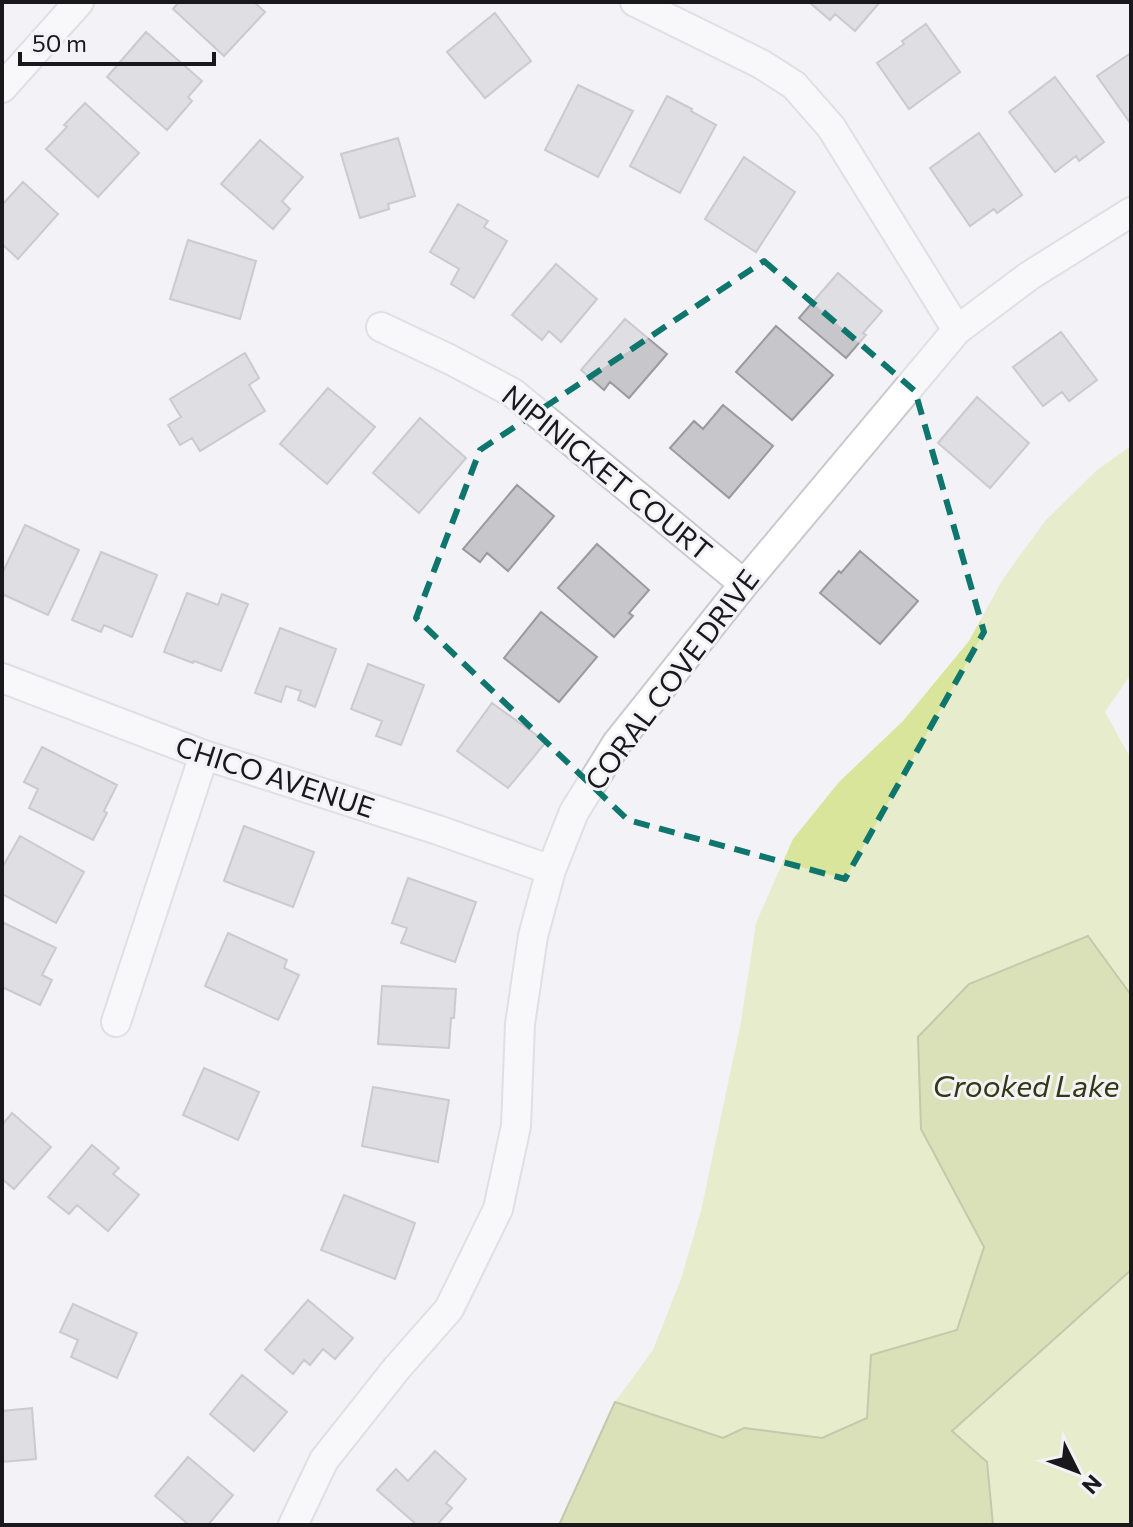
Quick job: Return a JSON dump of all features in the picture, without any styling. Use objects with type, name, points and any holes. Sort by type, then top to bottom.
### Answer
[{"type":"street","points":[[2,88],[79,2]]},
{"type":"street","points":[[635,2],[761,64],[794,85],[831,127],[957,330]]},
{"type":"street","name":"CORAL COVE DRIVE","points":[[293,1525],[324,1460],[397,1368],[449,1309],[498,1209],[516,1126],[520,1024],[533,936],[551,870],[574,812],[617,743],[744,584],[957,330],[1029,276],[1131,212]]},
{"type":"street","name":"NIPINICKET COURT","points":[[381,327],[513,393],[744,584]]},
{"type":"street","name":"CHICO AVENUE","points":[[2,678],[204,755],[438,830],[551,870]]},
{"type":"street","points":[[116,1022],[204,755]]},
{"type":"highlighted area","points":[[764,261],[915,391],[984,632],[845,879],[628,820],[416,618],[480,450]]},
{"type":"shaded area","points":[[1131,446],[1131,674],[1105,712],[1131,759],[1131,995],[1088,936],[921,1129],[984,1246],[957,1330],[871,1355],[868,1418],[822,1438],[744,1428],[723,1438],[615,1402],[653,1350],[681,1279],[701,1211],[741,1022],[756,923],[793,839],[839,782],[903,721],[969,641],[1003,579],[1045,521],[1097,470]]},
{"type":"shaded area","points":[[1131,1270],[1131,1525],[993,1525],[987,1462],[952,1431]]},
{"type":"water","name":"Crooked Lake","points":[[1088,936],[1131,995],[1131,1270],[952,1431],[987,1462],[993,1525],[559,1525],[615,1402],[723,1438],[744,1428],[822,1438],[867,1418],[871,1355],[957,1330],[984,1247],[921,1129],[918,1037],[969,984]]},
{"type":"building","points":[[179,2],[254,2],[265,12],[224,56],[173,9]]},
{"type":"building","points":[[809,2],[880,2],[855,31],[835,14],[830,20]]},
{"type":"building","points":[[495,13],[531,61],[485,98],[447,52]]},
{"type":"building","points":[[926,24],[960,72],[909,109],[877,63]]},
{"type":"building","points":[[146,32],[202,81],[188,97],[192,101],[167,130],[107,77]]},
{"type":"building","points":[[1131,53],[1131,124],[1097,76]]},
{"type":"building","points":[[1055,77],[1104,142],[1079,161],[1076,156],[1055,172],[1009,112]]},
{"type":"building","points":[[578,85],[633,111],[598,177],[545,150]]},
{"type":"building","points":[[667,96],[716,125],[680,193],[630,166]]},
{"type":"building","points":[[85,103],[139,153],[98,197],[46,149]]},
{"type":"building","points":[[979,133],[1022,195],[997,213],[994,209],[970,226],[930,168]]},
{"type":"building","points":[[398,138],[415,196],[388,204],[389,209],[360,218],[341,154]]},
{"type":"building","points":[[260,140],[303,177],[282,201],[290,209],[273,229],[221,184]]},
{"type":"building","points":[[744,157],[795,192],[756,252],[705,219]]},
{"type":"building","points":[[23,182],[58,214],[18,259],[2,244],[2,205]]},
{"type":"building","points":[[458,204],[488,221],[484,227],[507,241],[474,298],[451,284],[459,269],[430,252]]},
{"type":"building","points":[[188,240],[256,261],[240,319],[170,299]]},
{"type":"building","points":[[556,264],[597,299],[561,342],[549,331],[542,340],[512,315]]},
{"type":"building","points":[[838,273],[882,311],[846,358],[799,318]]},
{"type":"building","points":[[625,319],[667,354],[629,398],[610,382],[604,390],[581,370]]},
{"type":"building","points":[[776,326],[833,375],[792,420],[736,372]]},
{"type":"building","points":[[1061,332],[1097,380],[1069,401],[1062,392],[1043,406],[1013,367]]},
{"type":"building","points":[[245,353],[259,378],[249,385],[265,411],[200,451],[192,438],[180,445],[168,425],[181,417],[170,399]]},
{"type":"building","points":[[328,388],[375,427],[327,484],[280,444]]},
{"type":"building","points":[[977,397],[1029,443],[990,488],[938,443]]},
{"type":"building","points":[[723,405],[773,446],[729,498],[670,448],[694,421],[703,429]]},
{"type":"building","points":[[420,418],[466,458],[419,513],[373,473]]},
{"type":"building","points":[[517,485],[554,516],[508,571],[487,553],[480,562],[463,549]]},
{"type":"building","points":[[25,525],[79,550],[48,615],[2,594],[2,574]]},
{"type":"building","points":[[597,544],[649,590],[629,613],[633,616],[614,637],[558,588]]},
{"type":"building","points":[[860,551],[918,601],[880,644],[820,593]]},
{"type":"building","points":[[101,552],[157,575],[132,637],[104,625],[101,632],[72,620]]},
{"type":"building","points":[[187,593],[218,605],[222,594],[248,604],[221,671],[164,652]]},
{"type":"building","points":[[541,612],[597,657],[559,702],[504,658]]},
{"type":"building","points":[[280,628],[336,649],[315,707],[298,700],[301,691],[286,686],[281,702],[255,693]]},
{"type":"building","points":[[368,664],[424,685],[401,745],[376,736],[382,721],[351,709]]},
{"type":"building","points":[[492,703],[546,742],[508,788],[457,751]]},
{"type":"building","points":[[42,747],[117,785],[93,840],[29,808],[38,789],[24,782]]},
{"type":"building","points":[[244,826],[314,852],[293,907],[224,881]]},
{"type":"building","points":[[20,836],[84,872],[56,923],[2,894],[2,868]]},
{"type":"building","points":[[408,878],[476,902],[455,962],[401,943],[407,928],[392,923]]},
{"type":"building","points":[[4,923],[56,948],[42,975],[52,980],[40,1005],[2,987]]},
{"type":"building","points":[[228,933],[287,960],[284,968],[299,975],[278,1020],[205,986]]},
{"type":"building","points":[[382,986],[456,989],[449,1048],[378,1044]]},
{"type":"building","points":[[204,1068],[259,1092],[238,1140],[183,1115]]},
{"type":"building","points":[[373,1087],[449,1100],[438,1162],[362,1146]]},
{"type":"building","points":[[12,1113],[51,1147],[14,1189],[2,1179],[2,1125]]},
{"type":"building","points":[[92,1145],[119,1168],[113,1174],[139,1195],[108,1231],[77,1205],[69,1214],[48,1197]]},
{"type":"building","points":[[344,1195],[415,1223],[395,1279],[321,1250]]},
{"type":"building","points":[[308,1300],[353,1338],[335,1359],[323,1349],[310,1365],[304,1360],[293,1374],[265,1350]]},
{"type":"building","points":[[73,1304],[137,1333],[117,1378],[71,1357],[78,1340],[60,1332]]},
{"type":"building","points":[[242,1375],[287,1412],[254,1451],[210,1414]]},
{"type":"building","points":[[32,1408],[36,1459],[2,1462],[2,1411]]},
{"type":"building","points":[[435,1451],[466,1479],[446,1503],[452,1508],[437,1525],[417,1525],[377,1490],[396,1469],[408,1481]]},
{"type":"building","points":[[188,1457],[233,1495],[208,1525],[189,1525],[155,1496]]}]
